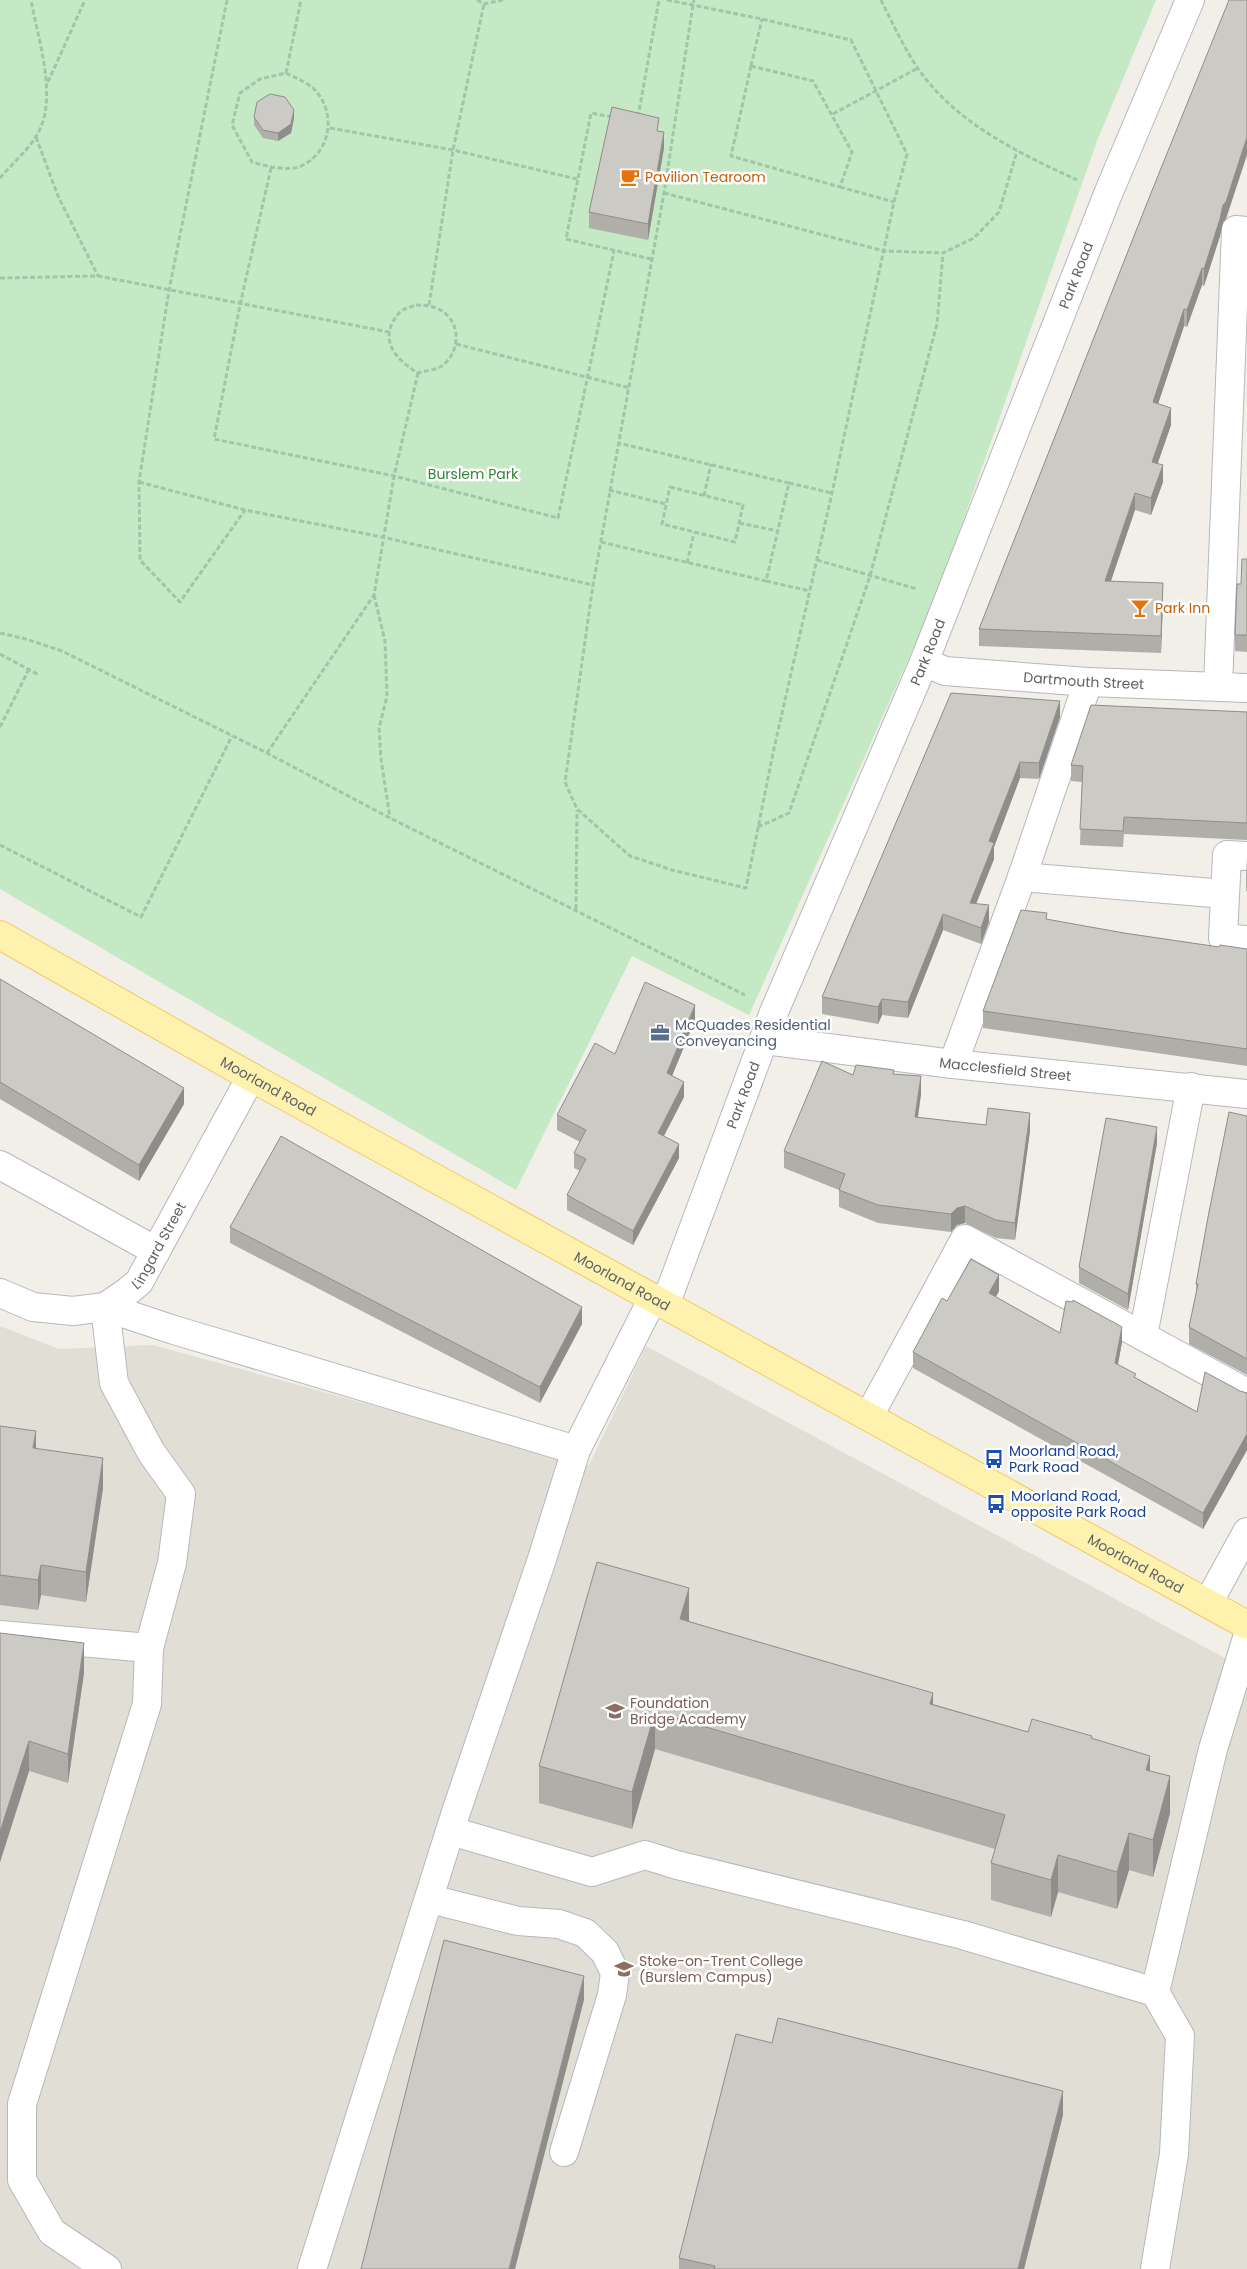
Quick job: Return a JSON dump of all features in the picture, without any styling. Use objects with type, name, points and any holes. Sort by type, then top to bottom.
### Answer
[{"type":"main road","name":"Moorland Road","points":[[0,935],[251,1077],[1247,1625]]},
{"type":"street","name":"Park Road","points":[[312,2269],[451,1830],[542,1559],[576,1450],[659,1301],[765,1040],[774,1012],[924,662],[1108,194],[1190,0]]},
{"type":"street","points":[[1218,686],[1237,494],[1236,230],[1247,231]]},
{"type":"street","name":"Dartmouth Street","points":[[924,662],[945,671],[1088,682],[1247,688]]},
{"type":"street","points":[[953,1064],[1022,877],[1088,682]]},
{"type":"street","points":[[1247,856],[1227,855],[1223,938],[1247,940]]},
{"type":"street","points":[[1022,877],[1225,894]]},
{"type":"street","name":"Macclesfield Street","points":[[765,1040],[953,1064],[1247,1094]]},
{"type":"street","name":"Lingard Street","points":[[0,1293],[33,1307],[73,1311],[104,1307],[139,1282],[251,1077]]},
{"type":"street","points":[[1143,1336],[1191,1087]]},
{"type":"street","points":[[0,1165],[156,1251]]},
{"type":"street","points":[[869,1416],[965,1239],[1247,1393]]},
{"type":"street","points":[[107,2269],[52,2232],[22,2180],[22,2104],[147,1704],[149,1648],[172,1562],[181,1494],[151,1452],[114,1383],[104,1307],[174,1330],[576,1450]]},
{"type":"street","points":[[1208,1603],[1241,1543]]},
{"type":"street","points":[[0,1635],[149,1648]]},
{"type":"street","points":[[1155,2269],[1174,2154],[1180,2036],[1155,1992],[1213,1750],[1247,1638]]},
{"type":"street","points":[[451,1830],[592,1872],[645,1855],[677,1865],[963,1935],[1155,1992]]},
{"type":"street","points":[[430,1898],[518,1921],[559,1924],[584,1933],[605,1952],[616,1973],[612,1995],[564,2152]]},
{"type":"path","points":[[0,178],[36,137],[46,110],[48,82],[32,0]]},
{"type":"path","points":[[48,82],[85,0]]},
{"type":"path","points":[[227,0],[169,290],[139,482],[140,560],[180,602],[245,510]]},
{"type":"path","points":[[286,73],[301,0]]},
{"type":"path","points":[[477,0],[484,4],[503,0]]},
{"type":"path","points":[[637,121],[660,0]]},
{"type":"path","points":[[667,0],[693,5],[762,19],[851,40],[907,154],[894,202],[832,493],[773,753],[746,888],[672,870],[630,856],[577,809],[565,782],[600,542],[630,388],[664,193],[693,5],[694,0]]},
{"type":"path","points":[[881,0],[918,68],[948,101],[973,123],[1017,151],[1108,194]]},
{"type":"path","points":[[430,305],[453,150],[484,4]]},
{"type":"path","points":[[762,19],[731,156],[894,202]]},
{"type":"path","points":[[751,66],[812,81],[833,114],[852,152],[840,188]]},
{"type":"path","points":[[833,114],[918,68]]},
{"type":"path","points":[[286,73],[313,88],[324,105],[330,128],[321,152],[300,167],[270,168],[252,162],[232,125],[240,93],[260,78],[286,73]]},
{"type":"path","points":[[619,118],[591,113],[566,240],[651,259]]},
{"type":"path","points":[[330,128],[453,150],[577,179]]},
{"type":"path","points":[[36,137],[58,196],[98,276]]},
{"type":"path","points":[[664,193],[884,251],[942,253],[974,238],[999,212],[1017,151]]},
{"type":"path","points":[[270,168],[240,305],[214,439],[394,476],[558,518],[614,251]]},
{"type":"path","points":[[758,827],[789,813],[870,576],[937,324],[942,253]]},
{"type":"path","points":[[0,278],[98,276],[240,305],[389,332]]},
{"type":"path","points":[[416,305],[430,305],[448,316],[455,330],[456,344],[451,357],[439,367],[418,373],[404,365],[394,355],[389,332],[399,312],[416,305]]},
{"type":"path","points":[[456,344],[630,388]]},
{"type":"path","points":[[390,818],[381,759],[379,728],[386,696],[385,641],[374,595],[382,537],[394,476],[418,373]]},
{"type":"path","points":[[618,443],[832,493]]},
{"type":"path","points":[[704,496],[712,464]]},
{"type":"path","points":[[139,482],[245,510],[382,537],[593,585]]},
{"type":"path","points":[[766,581],[789,483]]},
{"type":"path","points":[[670,487],[744,505],[735,542],[662,524],[666,504],[670,487]]},
{"type":"path","points":[[609,490],[666,504]]},
{"type":"path","points":[[739,523],[778,532]]},
{"type":"path","points":[[687,563],[694,533]]},
{"type":"path","points":[[600,542],[810,591]]},
{"type":"path","points":[[817,560],[920,590]]},
{"type":"path","points":[[267,753],[374,595]]},
{"type":"path","points":[[0,633],[26,639],[62,652],[267,753],[390,818],[576,909],[774,1012]]},
{"type":"path","points":[[0,654],[39,675]]},
{"type":"path","points":[[0,727],[29,670]]},
{"type":"path","points":[[0,845],[141,917],[232,736]]},
{"type":"path","points":[[576,909],[577,809]]},
{"type":"shaded area","name":"Stoke-on-Trent College (Burslem Campus)","points":[[0,1326],[59,1349],[153,1345],[589,1465],[646,1346],[1247,1670],[1247,2269],[0,2269]]},
{"type":"green space","name":"Burslem Park","points":[[0,0],[1156,0],[1097,141],[937,595],[749,1015],[632,956],[516,1190],[0,889]]},
{"type":"building","points":[[1229,0],[1247,0],[1247,137],[1226,202],[1223,205],[1204,269],[1202,268],[1187,310],[1184,309],[1153,402],[1171,408],[1152,462],[1163,465],[1151,498],[1135,493],[1105,581],[1163,583],[1161,636],[979,629],[1149,198]]},
{"type":"building","points":[[270,94],[285,97],[294,110],[291,124],[278,133],[263,130],[254,117],[257,102]]},
{"type":"building","name":"Pavilion Tearoom","points":[[612,107],[659,118],[657,131],[664,132],[648,224],[589,212]]},
{"type":"building","points":[[1242,559],[1247,559],[1247,635],[1235,635],[1237,584],[1241,584]]},
{"type":"building","points":[[951,693],[1060,701],[1039,763],[1020,762],[989,841],[994,843],[970,903],[989,905],[981,928],[943,914],[908,1002],[882,999],[878,1007],[822,997]]},
{"type":"building","points":[[1091,705],[1247,712],[1247,823],[1124,817],[1123,831],[1080,829],[1083,766],[1071,765]]},
{"type":"building","points":[[1021,910],[1047,913],[1046,919],[1124,933],[1219,947],[1220,945],[1247,949],[1247,1049],[983,1011]]},
{"type":"building","points":[[0,979],[184,1088],[139,1165],[0,1082]]},
{"type":"building","points":[[645,982],[695,1005],[667,1073],[684,1082],[658,1133],[679,1144],[633,1231],[567,1195],[586,1159],[574,1153],[586,1130],[557,1115],[595,1043],[615,1054]]},
{"type":"building","points":[[822,1061],[853,1075],[856,1065],[894,1070],[893,1074],[921,1076],[915,1117],[986,1125],[988,1108],[1030,1113],[1015,1223],[996,1220],[965,1206],[957,1208],[951,1214],[878,1205],[839,1190],[845,1174],[784,1151]]},
{"type":"building","points":[[1229,1112],[1247,1116],[1247,1359],[1189,1327]]},
{"type":"building","points":[[1106,1118],[1157,1127],[1128,1294],[1079,1267]]},
{"type":"building","points":[[281,1136],[582,1307],[540,1387],[230,1227]]},
{"type":"building","points":[[971,1259],[999,1275],[989,1293],[1060,1333],[1066,1301],[1073,1302],[1073,1300],[1122,1327],[1115,1363],[1136,1374],[1134,1377],[1197,1412],[1205,1372],[1247,1393],[1247,1434],[1203,1513],[913,1352],[942,1298],[947,1301]]},
{"type":"building","points":[[0,1426],[36,1431],[33,1448],[103,1458],[86,1572],[41,1565],[38,1580],[0,1575]]},
{"type":"building","points":[[597,1562],[689,1588],[680,1619],[933,1693],[930,1704],[1028,1732],[1032,1719],[1092,1736],[1091,1738],[1150,1756],[1146,1770],[1170,1776],[1153,1840],[1129,1833],[1117,1872],[1058,1855],[1051,1880],[991,1863],[1005,1815],[655,1712],[632,1792],[539,1766]]},
{"type":"building","points":[[0,1633],[84,1643],[68,1754],[29,1741],[0,1832]]},
{"type":"building","points":[[444,1940],[584,1976],[509,2269],[361,2269]]},
{"type":"building","points":[[778,2018],[1063,2091],[1018,2269],[714,2269],[715,2266],[679,2258],[736,2034],[772,2043]]},
{"type":"place","name":"Pavilion Tearoom","points":[[630,177]]},
{"type":"place","name":"Park Inn","points":[[1140,608]]},
{"type":"place","name":"McQuades Residential Conveyancing","points":[[660,1033]]},
{"type":"place","name":"Moorland Road, Park Road","points":[[994,1459]]},
{"type":"place","name":"Moorland Road, opposite Park Road","points":[[996,1504]]},
{"type":"place","name":"Foundation Bridge Academy","points":[[615,1711]]},
{"type":"place","name":"Stoke-on-Trent College (Burslem Campus)","points":[[624,1969]]}]
